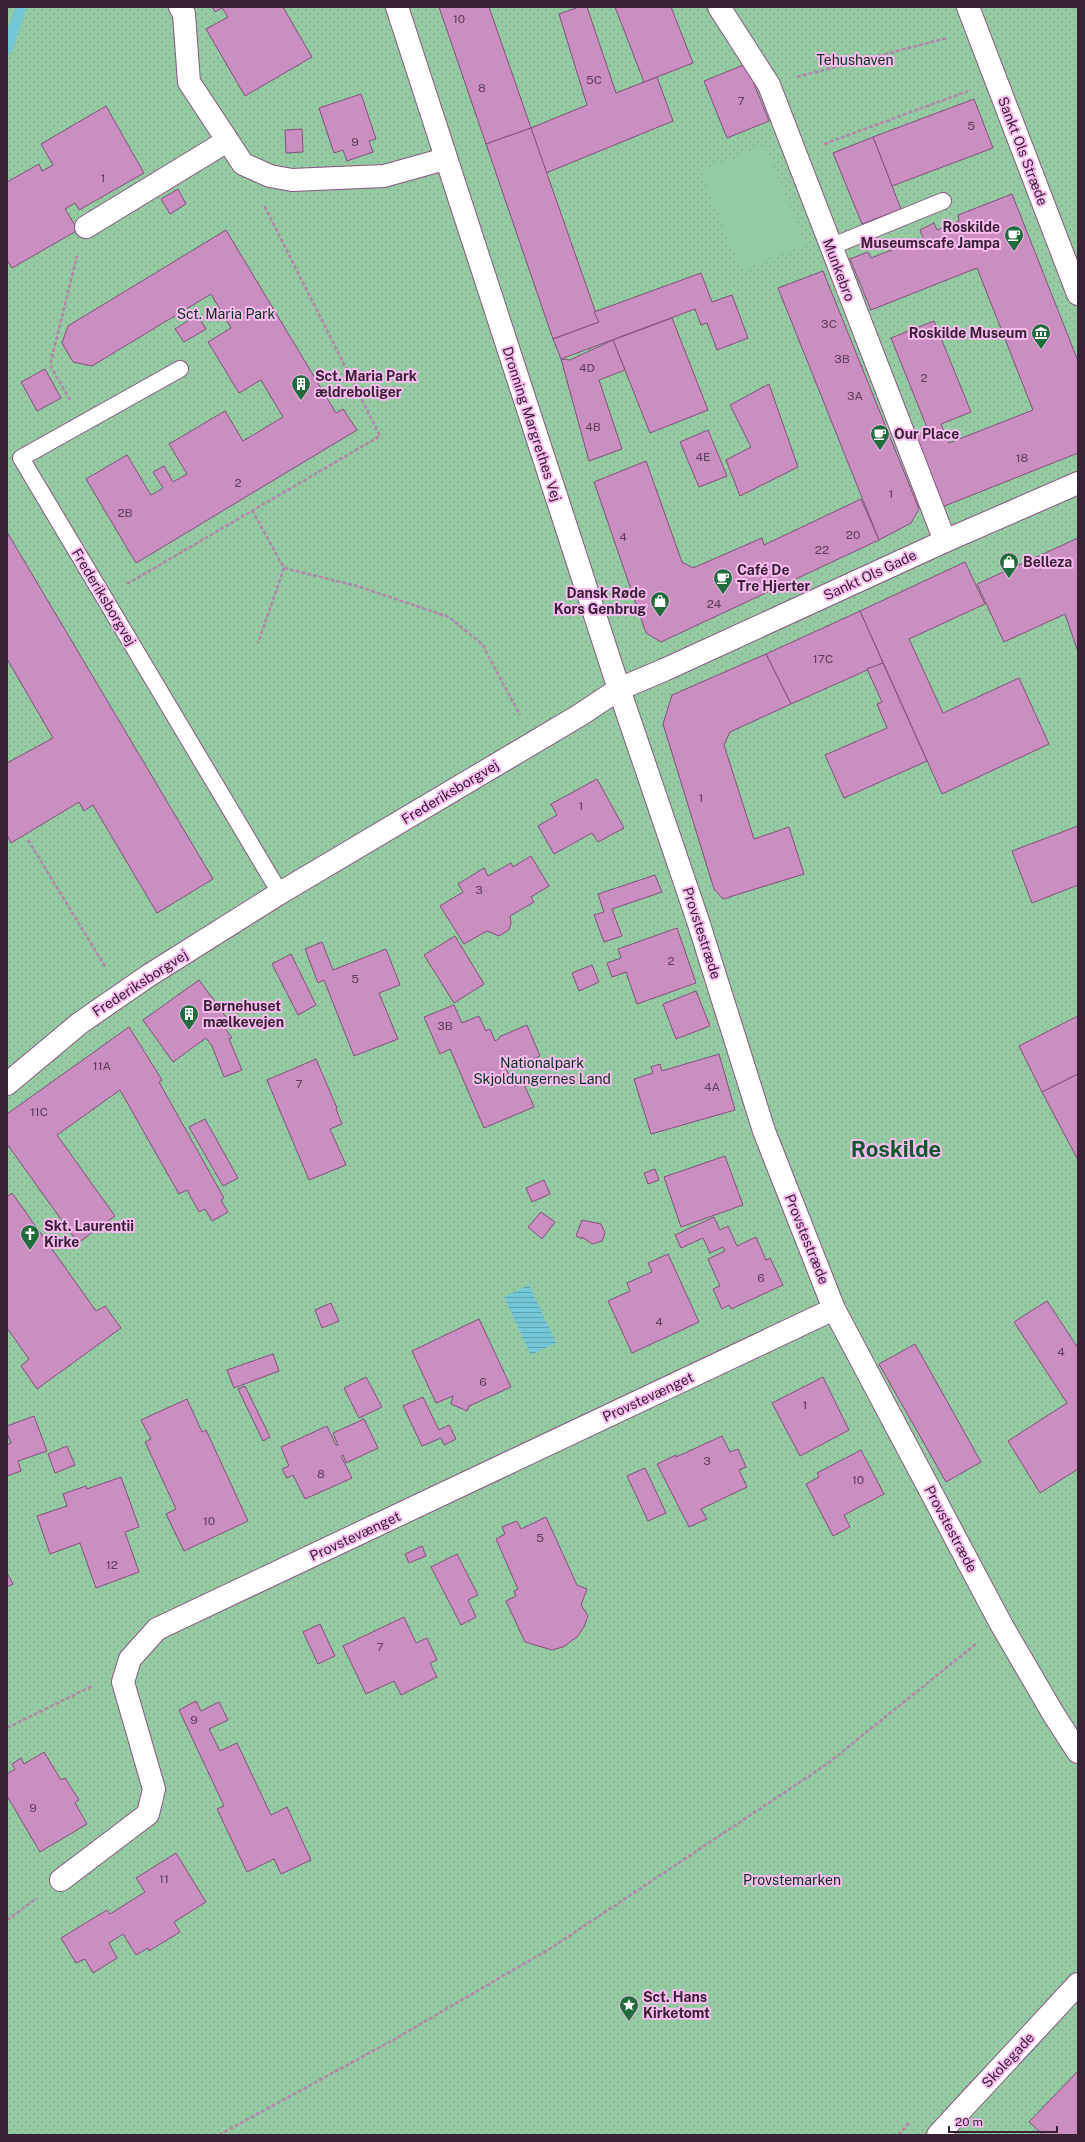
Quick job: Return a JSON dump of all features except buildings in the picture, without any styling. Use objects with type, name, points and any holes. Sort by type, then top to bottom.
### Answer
[{"type":"street","points":[[180,7],[184,14],[189,82],[243,164],[270,176],[292,180],[384,176],[445,159]]},
{"type":"street","name":"Dronning Margrethes Vej","points":[[397,7],[445,159],[619,689]]},
{"type":"street","name":"Munkebro","points":[[719,7],[769,85],[830,247],[945,541]]},
{"type":"street","name":"Sankt Ols Stræde","points":[[968,7],[1078,294]]},
{"type":"street","points":[[86,227],[227,141]]},
{"type":"street","name":"Sankt Ols Gade","points":[[619,689],[664,670],[945,541],[1078,483]]},
{"type":"street","name":"Frederiksborgvej","points":[[7,1084],[80,1023],[121,994],[280,893],[534,742],[619,689]]},
{"type":"street","name":"Provstestræde","points":[[619,689],[698,921],[764,1131],[834,1309],[1001,1624],[1054,1715],[1078,1752]]},
{"type":"street","name":"Provstevænget","points":[[123,1682],[130,1659],[157,1629],[834,1309]]},
{"type":"street","points":[[61,1880],[148,1814],[154,1789],[123,1682]]},
{"type":"street","name":"Skolegade","points":[[938,2135],[1078,1984]]},
{"type":"lane","points":[[830,247],[943,201]]},
{"type":"lane","name":"Frederiksborgvej","points":[[180,369],[21,458],[280,893]]},
{"type":"path","points":[[769,85],[977,31]]},
{"type":"path","points":[[795,154],[996,81]]},
{"type":"path","points":[[104,597],[380,436],[243,164]]},
{"type":"path","points":[[84,423],[50,365],[79,244],[86,227]]},
{"type":"path","points":[[252,510],[284,568],[357,586],[449,617],[482,644],[534,742]]},
{"type":"path","points":[[258,643],[284,568]]},
{"type":"path","points":[[28,840],[121,994]]},
{"type":"path","points":[[218,2135],[393,2040],[552,1948],[828,1764],[1001,1624]]},
{"type":"path","points":[[7,1728],[100,1682],[123,1682]]},
{"type":"path","points":[[7,1920],[61,1880]]},
{"type":"green space","name":"Nationalpark Skjoldungernes Land","points":[[7,7],[1078,7],[1078,2135],[7,2135]]},
{"type":"green space","points":[[765,146],[805,244],[741,270],[701,172]]},
{"type":"shaded area","points":[[529,1285],[556,1343],[531,1355],[504,1297]]},
{"type":"waterway","points":[[7,49],[21,7]]},
{"type":"place","name":"Roskilde Museumscafe Jampa","points":[[1014,252]]},
{"type":"place","name":"Roskilde Museum","points":[[1041,350]]},
{"type":"place","name":"Sct. Maria Park ældreboliger","points":[[301,401]]},
{"type":"place","name":"Our Place","points":[[880,451]]},
{"type":"place","name":"Belleza","points":[[1009,579]]},
{"type":"place","name":"Café De Tre Hjerter","points":[[723,595]]},
{"type":"place","name":"Dansk Røde Kors Genbrug","points":[[660,618]]},
{"type":"place","name":"Børnehuset mælkevejen","points":[[189,1031]]},
{"type":"place","name":"Skt. Laurentii Kirke","points":[[30,1251]]},
{"type":"place","name":"Sct. Hans Kirketomt","points":[[629,2022]]},
{"type":"district","name":"Roskilde","points":[[896,1149]]},
{"type":"park label","name":"Tehushaven","points":[[855,60]]},
{"type":"park label","name":"Sct. Maria Park","points":[[226,314]]},
{"type":"park label","name":"Provstemarken","points":[[792,1880]]}]
